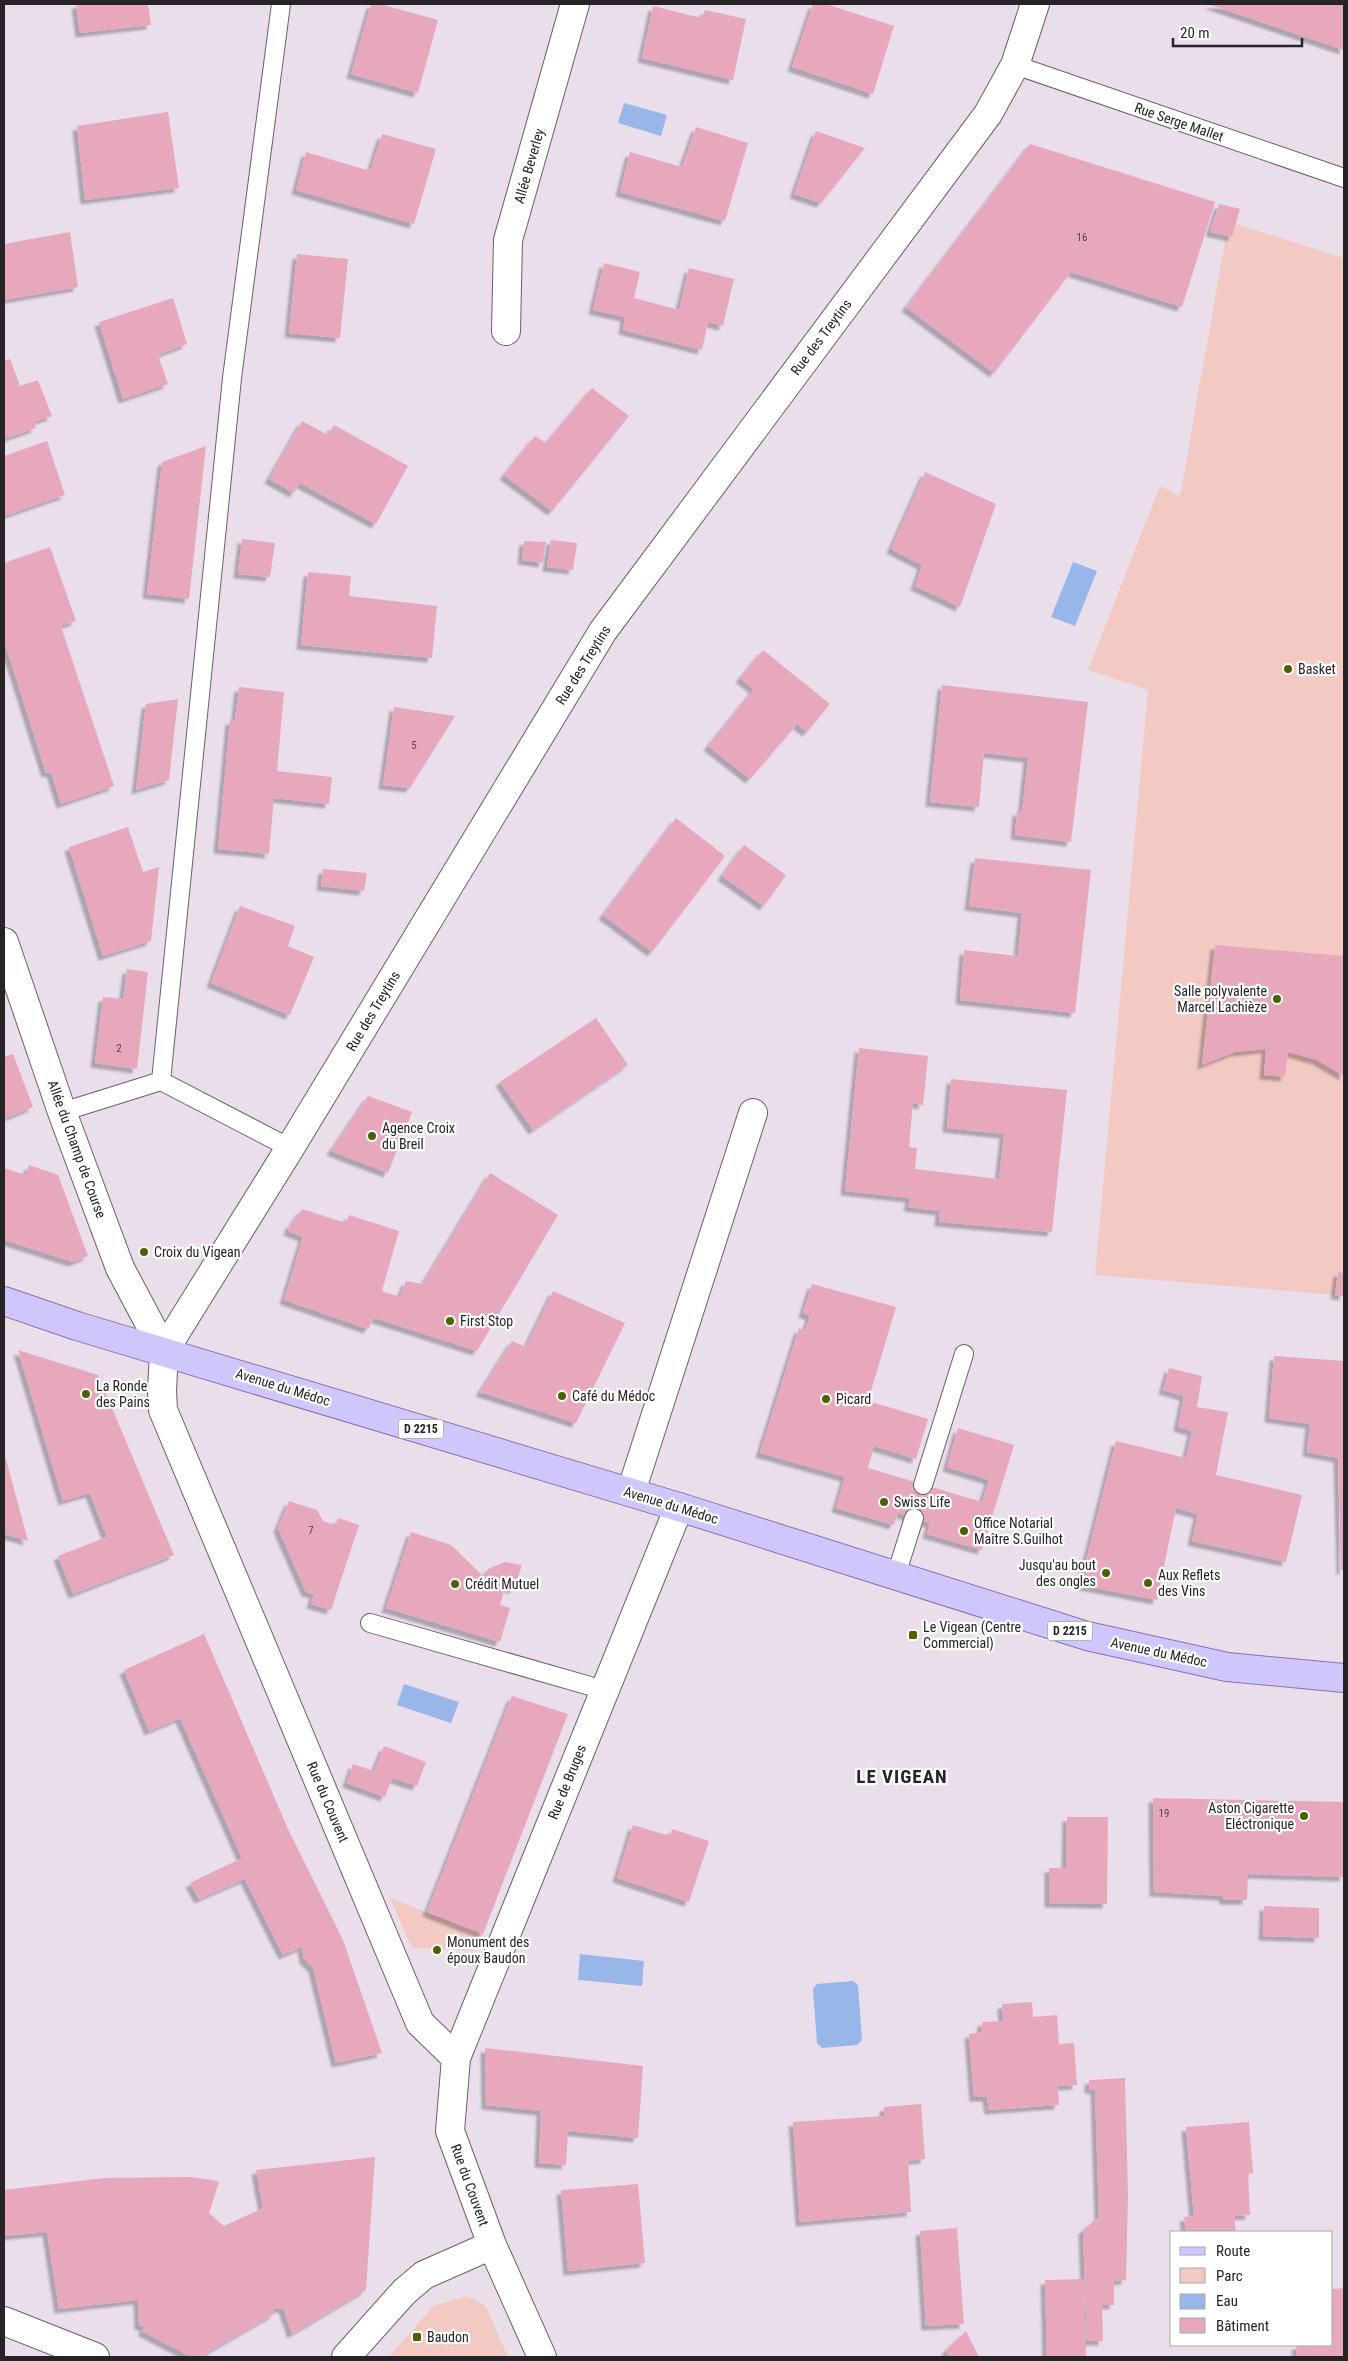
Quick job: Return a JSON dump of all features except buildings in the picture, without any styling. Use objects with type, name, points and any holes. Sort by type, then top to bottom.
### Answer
[{"type":"main road","name":"Avenue du Médoc","points":[[4,1302],[77,1326],[631,1492],[1087,1636],[1227,1666],[1344,1678]]},
{"type":"street","name":"Allée Beverley","points":[[506,331],[508,240],[575,4]]},
{"type":"street","name":"Rue des Treytins","points":[[164,1351],[290,1148],[602,631],[988,114],[1015,65],[1035,4]]},
{"type":"street","name":"Allée du Champ de Course","points":[[4,942],[62,1112],[120,1268],[164,1351]]},
{"type":"street","points":[[631,1492],[753,1114]]},
{"type":"street","name":"Rue du Couvent","points":[[164,1351],[162,1391],[167,1419],[420,2023],[456,2058],[450,2131],[492,2245],[542,2357]]},
{"type":"street","name":"Rue de Bruges","points":[[456,2058],[678,1507]]},
{"type":"street","points":[[346,2357],[404,2292],[424,2274],[492,2245]]},
{"type":"street","points":[[4,2321],[95,2357]]},
{"type":"lane","points":[[161,1081],[232,378],[281,4]]},
{"type":"lane","name":"Rue Serge Mallet","points":[[1015,65],[1344,178]]},
{"type":"lane","points":[[62,1112],[161,1081],[290,1148]]},
{"type":"lane","points":[[923,1485],[964,1354]]},
{"type":"lane","points":[[896,1575],[914,1518]]},
{"type":"lane","points":[[370,1623],[604,1690]]},
{"type":"green space","points":[[1236,224],[1344,258],[1344,1273],[1338,1272],[1335,1295],[1095,1275],[1148,690],[1088,670],[1160,486],[1180,496],[1226,236],[1232,237]]},
{"type":"green space","points":[[390,1898],[483,1934],[475,1951],[412,1948]]},
{"type":"green space","points":[[467,2296],[485,2305],[508,2357],[389,2357],[433,2306]]},
{"type":"water","points":[[624,103],[667,115],[661,136],[618,123]]},
{"type":"water","points":[[1073,562],[1097,571],[1075,626],[1051,617]]},
{"type":"water","points":[[404,1684],[459,1702],[451,1723],[397,1705]]},
{"type":"water","points":[[580,1954],[644,1961],[642,1986],[578,1980]]},
{"type":"water","points":[[853,1981],[858,1985],[862,2040],[857,2045],[822,2048],[817,2043],[813,1989],[817,1984]]},
{"type":"place","name":"Basket","points":[[1288,669]]},
{"type":"place","name":"Salle polyvalente Marcel Lachièze","points":[[1277,999]]},
{"type":"place","name":"Agence Croix du Breil","points":[[372,1136]]},
{"type":"place","name":"Croix du Vigean","points":[[144,1252]]},
{"type":"place","name":"First Stop","points":[[450,1321]]},
{"type":"place","name":"La Ronde des Pains","points":[[86,1394]]},
{"type":"place","name":"Café du Médoc","points":[[562,1396]]},
{"type":"place","name":"Picard","points":[[826,1399]]},
{"type":"place","name":"Swiss Life","points":[[884,1502]]},
{"type":"place","name":"Office Notarial Maître S.Guilhot","points":[[964,1531]]},
{"type":"place","name":"Jusqu'au bout des ongles","points":[[1106,1573]]},
{"type":"place","name":"Aux Reflets des Vins","points":[[1148,1583]]},
{"type":"place","name":"Crédit Mutuel","points":[[455,1584]]},
{"type":"place","name":"Le Vigean (Centre Commercial)","points":[[913,1635]]},
{"type":"place","name":"Aston Cigarette Eléctronique","points":[[1304,1816]]},
{"type":"place","name":"Monument des époux Baudon","points":[[437,1950]]},
{"type":"place","name":"Baudon","points":[[417,2337]]},
{"type":"district","name":"LE VIGEAN","points":[[902,1776]]}]
